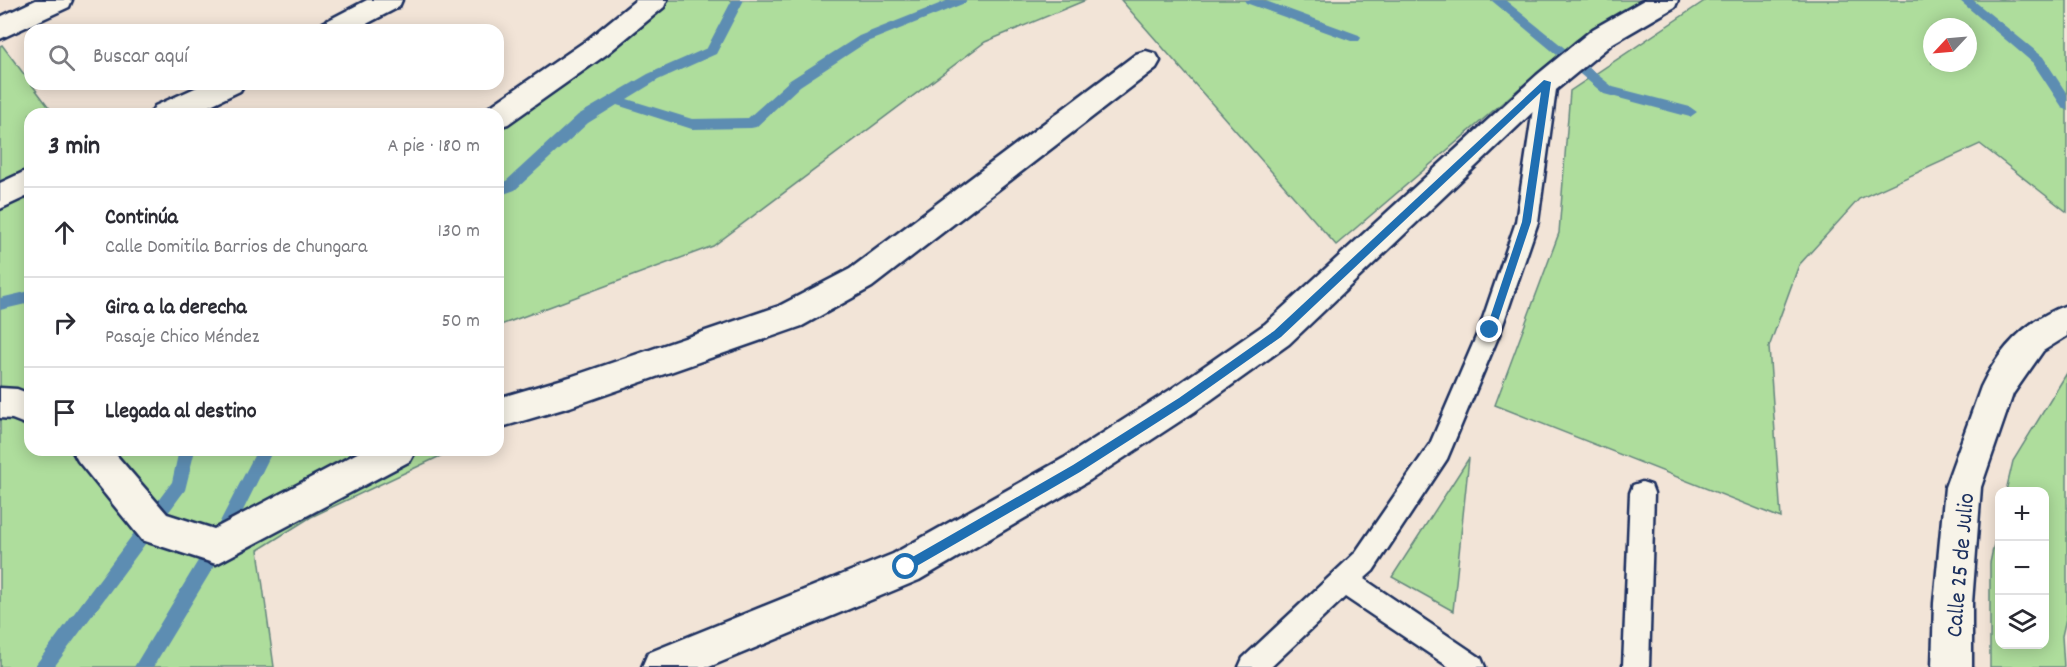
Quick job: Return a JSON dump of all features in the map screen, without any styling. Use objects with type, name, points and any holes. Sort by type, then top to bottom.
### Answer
[{"type":"street","points":[[0,29],[59,0]]},
{"type":"street","points":[[344,24],[389,0]]},
{"type":"street","points":[[504,112],[597,47],[654,0]]},
{"type":"street","points":[[662,667],[906,567],[1077,468],[1182,401],[1277,334],[1547,82],[1603,36],[1665,0]]},
{"type":"street","points":[[504,411],[570,392],[790,316],[861,278],[1146,61]]},
{"type":"street","points":[[178,108],[217,90]]},
{"type":"street","points":[[0,197],[24,184]]},
{"type":"street","name":"Calle 25 de Julio","points":[[1952,667],[1953,603],[1963,487],[1998,387],[2031,341],[2067,319]]},
{"type":"street","points":[[0,403],[17,404],[24,408]]},
{"type":"street","points":[[95,456],[155,528],[216,547],[294,503],[386,456]]},
{"type":"lane","points":[[1252,667],[1364,562],[1439,451],[1490,330],[1527,222],[1547,82]]},
{"type":"lane","points":[[1636,667],[1642,493]]},
{"type":"lane","points":[[1344,581],[1441,657],[1472,667]]},
{"type":"green space","points":[[666,0],[1086,0],[985,42],[713,246],[504,324],[504,121]]},
{"type":"green space","points":[[1121,0],[1641,0],[1576,40],[1336,245]]},
{"type":"green space","points":[[1706,0],[2067,0],[2067,212],[1980,144],[1859,199],[1799,265],[1769,347],[1781,518],[1495,405],[1559,233],[1570,91]]},
{"type":"green space","points":[[2,45],[24,74],[24,90],[36,90],[49,108],[24,108],[24,456],[440,456],[311,517],[258,550],[274,667],[0,667],[0,46]]},
{"type":"green space","points":[[2067,373],[2067,614],[2062,636],[2064,667],[1990,667],[1990,563],[1995,539],[1995,649],[2049,649],[2049,487],[2007,487],[2013,461]]},
{"type":"green space","points":[[1469,458],[1453,611],[1392,577]]},
{"type":"waterway","points":[[504,188],[510,186],[583,119],[653,77],[712,51],[738,0]]},
{"type":"waterway","points":[[616,100],[692,124],[751,123],[795,83],[863,39],[961,0]]},
{"type":"waterway","points":[[1250,0],[1355,38]]},
{"type":"waterway","points":[[1497,0],[1609,91],[1690,112]]},
{"type":"waterway","points":[[1965,0],[2038,60],[2067,104]]},
{"type":"waterway","points":[[0,304],[24,298]]},
{"type":"waterway","points":[[43,667],[179,485],[186,456]]},
{"type":"waterway","points":[[143,667],[216,547],[262,456]]},
{"type":"route","points":[[906,567],[1077,468],[1182,401],[1277,334],[1547,82],[1527,222],[1490,330]]}]
